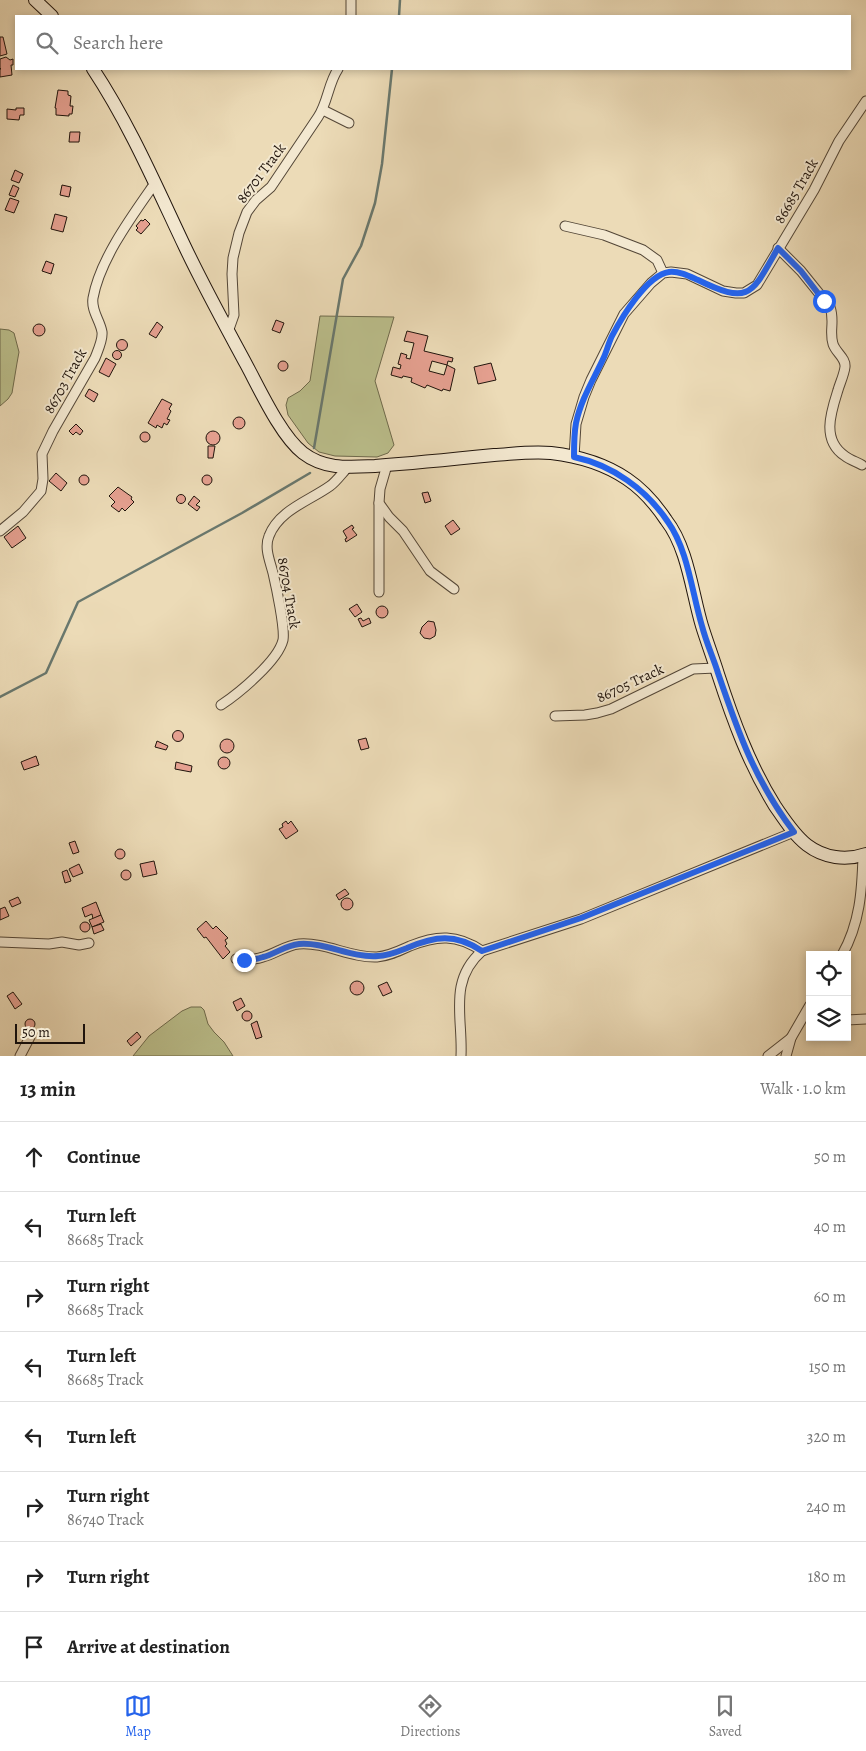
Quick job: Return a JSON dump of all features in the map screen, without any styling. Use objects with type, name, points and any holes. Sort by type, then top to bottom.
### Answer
[{"type":"street","points":[[35,0],[51,15]]},
{"type":"street","points":[[351,0],[351,15]]},
{"type":"street","points":[[93,70],[113,99],[228,332],[284,432],[300,451],[312,459],[334,468],[510,454],[549,453],[590,461],[627,479],[648,498],[668,522],[678,541],[702,626],[740,738],[750,762],[774,803],[804,843],[819,852],[833,857],[849,858],[865,855],[864,885],[858,916],[844,951]]},
{"type":"street","name":"86701 Track","points":[[228,332],[234,315],[233,258],[239,233],[247,212],[256,200],[272,187],[322,110],[333,76],[337,70]]},
{"type":"street","name":"86685 Track","points":[[662,270],[687,274],[723,291],[744,294],[757,285],[814,190],[839,141],[866,101]]},
{"type":"street","points":[[322,110],[349,122]]},
{"type":"street","name":"86703 Track","points":[[0,531],[23,512],[41,491],[43,479],[42,454],[95,358],[100,345],[102,332],[92,304],[102,269],[116,242],[155,183]]},
{"type":"street","points":[[565,226],[604,235],[644,250],[650,254],[662,270],[624,314],[591,380],[576,424],[574,457]]},
{"type":"street","points":[[778,248],[801,271],[832,312],[832,342],[835,350],[844,360],[845,368],[832,409],[829,426],[831,438],[836,448],[845,456],[862,465]]},
{"type":"street","points":[[379,592],[379,503],[380,489],[387,465]]},
{"type":"street","name":"86704 Track","points":[[221,706],[273,659],[282,642],[283,628],[273,573],[267,552],[269,535],[289,511],[330,486],[348,467]]},
{"type":"street","points":[[379,503],[389,517],[403,531],[430,572],[454,589]]},
{"type":"street","name":"86705 Track","points":[[555,716],[585,716],[612,709],[693,669],[716,668]]},
{"type":"street","points":[[461,1056],[459,992],[467,968],[482,951],[581,918],[794,832]]},
{"type":"street","points":[[236,959],[253,960],[298,944],[319,946],[360,956],[389,955],[421,942],[441,938],[457,939],[473,945],[482,951]]},
{"type":"street","points":[[0,942],[31,944],[62,942],[79,946],[89,943]]},
{"type":"street","points":[[768,1056],[791,1038],[806,1019]]},
{"type":"street","points":[[851,1020],[866,1019]]},
{"type":"street","points":[[20,1056],[30,1037]]},
{"type":"street","points":[[786,1056],[791,1038]]},
{"type":"green space","points":[[320,316],[394,317],[375,381],[394,445],[388,453],[377,457],[335,456],[319,452],[308,443],[288,415],[286,405],[288,398],[300,391],[310,381]]},
{"type":"green space","points":[[0,329],[9,330],[14,333],[19,352],[12,393],[0,406]]},
{"type":"green space","points":[[191,1007],[201,1007],[204,1010],[208,1024],[224,1042],[233,1056],[133,1056],[149,1036],[182,1011]]},
{"type":"building","points":[[0,37],[3,37],[7,54],[0,56]]},
{"type":"building","points":[[6,57],[10,60],[13,59],[13,65],[11,65],[12,75],[0,77],[0,59]]},
{"type":"building","points":[[58,90],[68,91],[68,95],[71,96],[70,106],[73,106],[72,114],[69,114],[69,116],[56,115],[55,108]]},
{"type":"building","points":[[16,108],[24,108],[24,115],[20,115],[19,120],[7,119],[7,109],[16,110]]},
{"type":"building","points":[[70,132],[80,132],[79,142],[69,142]]},
{"type":"building","points":[[15,170],[23,174],[19,183],[11,180]]},
{"type":"building","points":[[13,185],[19,188],[15,197],[9,195]]},
{"type":"building","points":[[62,185],[71,187],[69,197],[60,195]]},
{"type":"building","points":[[10,198],[19,201],[14,213],[5,210]]},
{"type":"building","points":[[55,214],[67,217],[63,232],[51,229]]},
{"type":"building","points":[[145,219],[150,224],[141,234],[136,230],[138,228],[136,226],[141,220]]},
{"type":"building","points":[[46,261],[54,264],[51,274],[42,271]]},
{"type":"building","points":[[276,320],[284,323],[280,333],[272,330]]},
{"type":"building","points":[[157,322],[163,327],[156,338],[149,334]]},
{"type":"building","points":[[37,324],[41,324],[45,330],[41,336],[37,336],[33,332],[33,328]]},
{"type":"building","points":[[407,331],[428,336],[424,351],[453,358],[452,362],[448,361],[447,365],[455,369],[450,391],[443,389],[442,391],[427,385],[425,388],[411,382],[412,378],[391,375],[393,367],[400,369],[401,365],[398,364],[401,353],[407,355],[406,358],[410,359],[414,343],[404,341]],"holes":[[[432,361],[447,365],[444,375],[429,371]]]},
{"type":"building","points":[[120,340],[124,340],[127,345],[126,349],[120,350],[117,347],[117,343]]},
{"type":"building","points":[[117,350],[122,355],[117,360],[112,355]]},
{"type":"building","points":[[106,358],[116,364],[109,377],[99,372]]},
{"type":"building","points":[[283,361],[288,366],[283,371],[278,366]]},
{"type":"building","points":[[491,363],[496,380],[478,384],[474,367]]},
{"type":"building","points":[[89,389],[98,394],[94,402],[85,396]]},
{"type":"building","points":[[162,399],[172,404],[167,419],[170,420],[167,425],[164,423],[162,428],[157,425],[156,428],[148,423]]},
{"type":"building","points":[[241,417],[244,418],[244,428],[237,429],[234,428],[233,421],[234,418]]},
{"type":"building","points":[[76,424],[83,431],[80,435],[76,432],[73,435],[69,431]]},
{"type":"building","points":[[213,431],[218,433],[220,438],[218,443],[213,445],[208,443],[206,438],[208,433]]},
{"type":"building","points":[[145,432],[150,437],[145,442],[140,437]]},
{"type":"building","points":[[208,446],[215,446],[213,458],[208,458]]},
{"type":"building","points":[[56,473],[67,483],[61,491],[49,481]]},
{"type":"building","points":[[82,475],[86,475],[89,480],[88,484],[82,485],[79,482],[79,478]]},
{"type":"building","points":[[205,475],[209,475],[212,480],[211,484],[205,485],[202,482],[202,478]]},
{"type":"building","points":[[118,487],[132,497],[131,499],[134,502],[125,511],[122,508],[119,512],[111,506],[115,502],[109,496]]},
{"type":"building","points":[[428,492],[431,501],[425,503],[422,493]]},
{"type":"building","points":[[181,495],[185,499],[181,503],[177,499]]},
{"type":"building","points":[[194,496],[200,501],[196,505],[200,507],[197,511],[188,504]]},
{"type":"building","points":[[453,520],[460,529],[451,535],[445,526]]},
{"type":"building","points":[[352,525],[354,528],[352,529],[357,535],[346,542],[345,539],[347,538],[343,531]]},
{"type":"building","points":[[18,526],[26,538],[12,548],[4,537]]},
{"type":"building","points":[[357,604],[362,612],[355,617],[349,609]]},
{"type":"building","points":[[382,606],[388,612],[382,618],[376,612]]},
{"type":"building","points":[[361,618],[363,621],[369,618],[371,623],[362,627],[358,619]]},
{"type":"building","points":[[428,621],[434,622],[436,630],[435,636],[430,639],[424,638],[420,633],[422,627]]},
{"type":"building","points":[[178,730],[184,736],[178,742],[172,736]]},
{"type":"building","points":[[366,738],[369,748],[361,750],[358,740]]},
{"type":"building","points":[[227,739],[232,741],[234,746],[232,751],[227,753],[222,751],[220,746],[222,741]]},
{"type":"building","points":[[157,741],[168,746],[166,750],[155,747]]},
{"type":"building","points":[[36,756],[39,765],[24,770],[21,762]]},
{"type":"building","points":[[222,757],[226,757],[230,763],[226,769],[222,769],[218,765],[218,761]]},
{"type":"building","points":[[176,762],[192,766],[191,772],[175,769]]},
{"type":"building","points":[[286,821],[288,824],[291,821],[298,831],[286,839],[279,829],[283,827],[282,824]]},
{"type":"building","points":[[75,841],[79,852],[73,854],[69,843]]},
{"type":"building","points":[[118,849],[122,849],[125,854],[124,858],[118,859],[115,856],[115,852]]},
{"type":"building","points":[[154,861],[157,874],[143,877],[140,864]]},
{"type":"building","points":[[79,864],[83,873],[73,877],[69,869]]},
{"type":"building","points":[[67,870],[71,881],[65,883],[62,872]]},
{"type":"building","points":[[124,870],[128,870],[131,875],[130,879],[124,880],[121,877],[121,873]]},
{"type":"building","points":[[345,889],[349,894],[339,900],[336,895]]},
{"type":"building","points":[[18,897],[21,903],[12,907],[9,901]]},
{"type":"building","points":[[347,898],[353,904],[347,910],[341,904]]},
{"type":"building","points":[[96,902],[101,915],[93,919],[92,914],[85,917],[82,908]]},
{"type":"building","points":[[5,907],[9,916],[0,920],[0,909]]},
{"type":"building","points":[[101,915],[104,922],[92,927],[89,920]]},
{"type":"building","points":[[206,921],[213,929],[216,926],[228,938],[225,940],[227,944],[225,946],[230,952],[223,959],[206,937],[204,938],[197,929]]},
{"type":"building","points":[[83,922],[87,922],[90,927],[89,931],[83,932],[80,929],[80,925]]},
{"type":"building","points":[[101,924],[104,930],[94,934],[92,927]]},
{"type":"building","points":[[354,981],[360,981],[364,988],[360,995],[354,995],[350,991],[350,985]]},
{"type":"building","points":[[387,982],[392,992],[383,996],[378,986]]},
{"type":"building","points":[[13,992],[22,1004],[15,1009],[7,996]]},
{"type":"building","points":[[241,998],[245,1006],[237,1011],[233,1002]]},
{"type":"building","points":[[247,1011],[252,1016],[247,1021],[242,1016]]},
{"type":"building","points":[[28,1019],[32,1019],[35,1024],[34,1028],[28,1029],[25,1026],[25,1022]]},
{"type":"building","points":[[257,1021],[262,1037],[256,1039],[251,1024]]},
{"type":"building","points":[[137,1032],[141,1037],[131,1046],[127,1041]]},
{"type":"waterway","points":[[399,15],[400,0]]},
{"type":"waterway","points":[[314,448],[343,279],[361,246],[375,203],[382,164],[392,70]]},
{"type":"waterway","points":[[0,697],[46,673],[78,602],[242,513],[310,473]]},
{"type":"route","points":[[244,960],[253,960],[298,944],[319,946],[360,956],[389,955],[421,942],[441,938],[457,939],[473,945],[482,951],[555,928],[794,832],[783,818],[762,783],[750,762],[740,738],[702,626],[678,541],[668,522],[648,498],[627,479],[590,461],[574,457],[576,424],[591,380],[624,314],[658,276],[663,273],[678,272],[687,274],[723,291],[744,294],[757,285],[778,248],[801,271],[824,301]]}]
